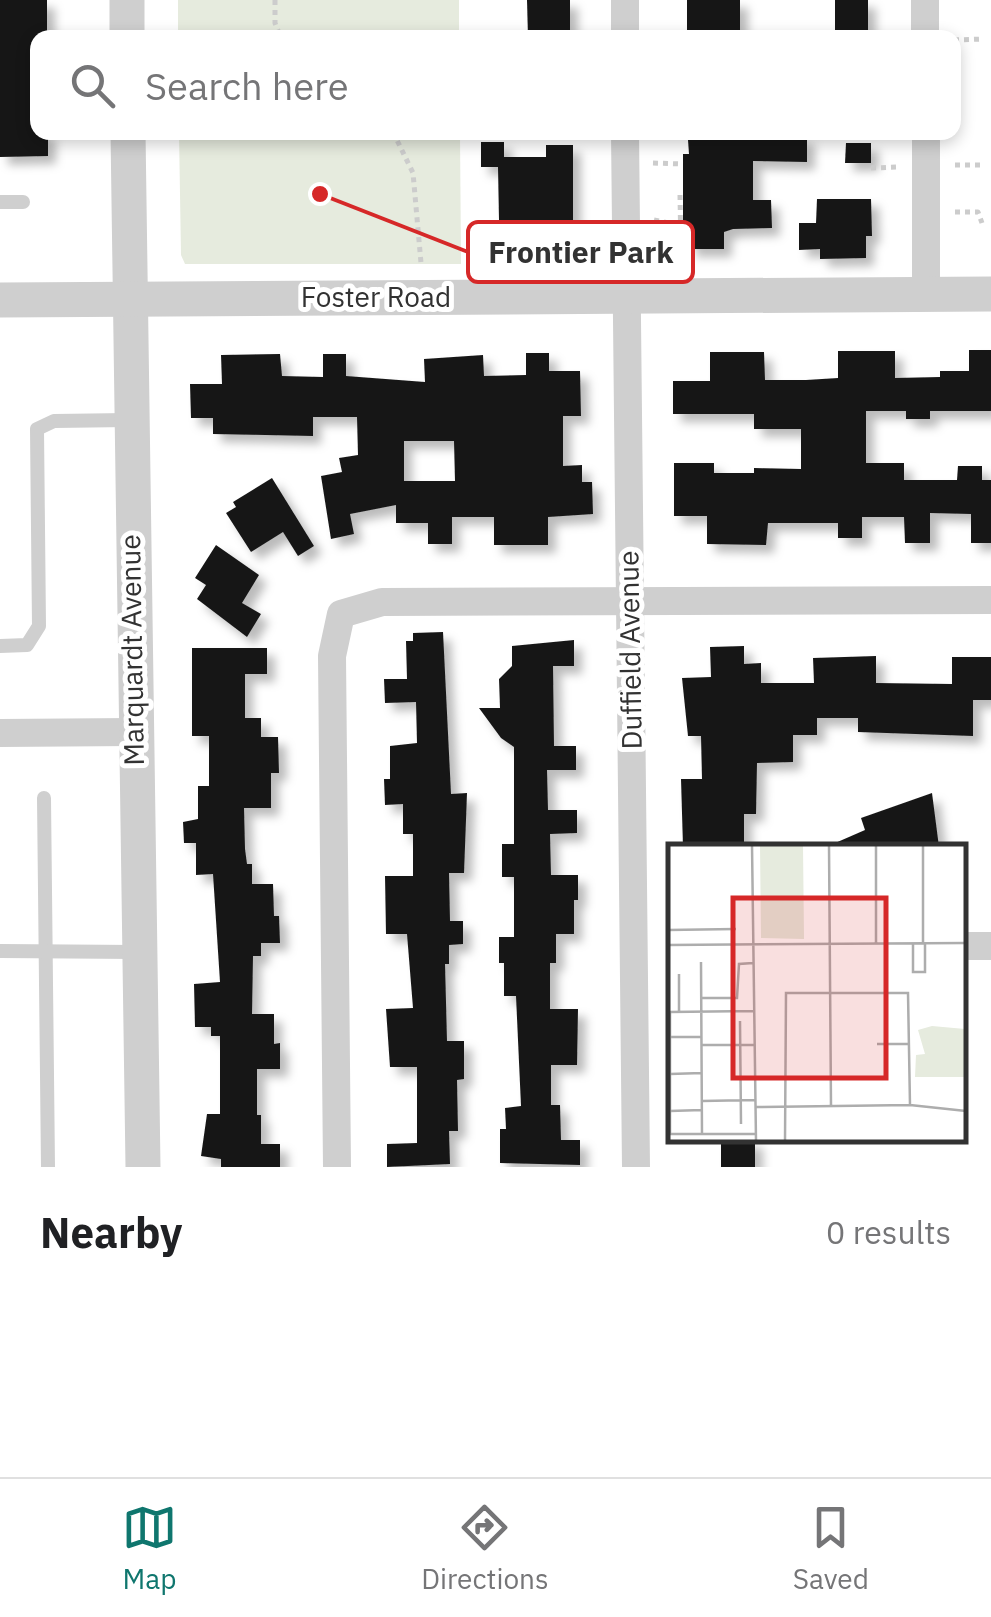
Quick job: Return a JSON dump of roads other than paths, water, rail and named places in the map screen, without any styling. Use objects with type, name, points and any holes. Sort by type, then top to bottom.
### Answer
[{"type":"street","points":[[127,0],[127,30]]},
{"type":"street","points":[[625,0],[625,30]]},
{"type":"street","points":[[925,0],[925,30]]},
{"type":"street","name":"Marquardt Avenue","points":[[128,140],[128,420],[142,1167]]},
{"type":"street","name":"Duffield Avenue","points":[[626,140],[636,1167]]},
{"type":"street","points":[[926,140],[926,294]]},
{"type":"street","name":"Foster Road","points":[[0,300],[991,294]]},
{"type":"street","points":[[338,1167],[332,656],[341,614],[382,602],[991,600]]},
{"type":"street","points":[[0,733],[133,732]]},
{"type":"lane","points":[[0,202],[22,202]]},
{"type":"lane","points":[[0,646],[27,645],[39,626],[37,429],[54,421],[128,420]]},
{"type":"lane","points":[[44,798],[48,1167]]},
{"type":"lane","points":[[0,951],[138,952]]},
{"type":"place","name":"Frontier Park","points":[[320,194]]}]
